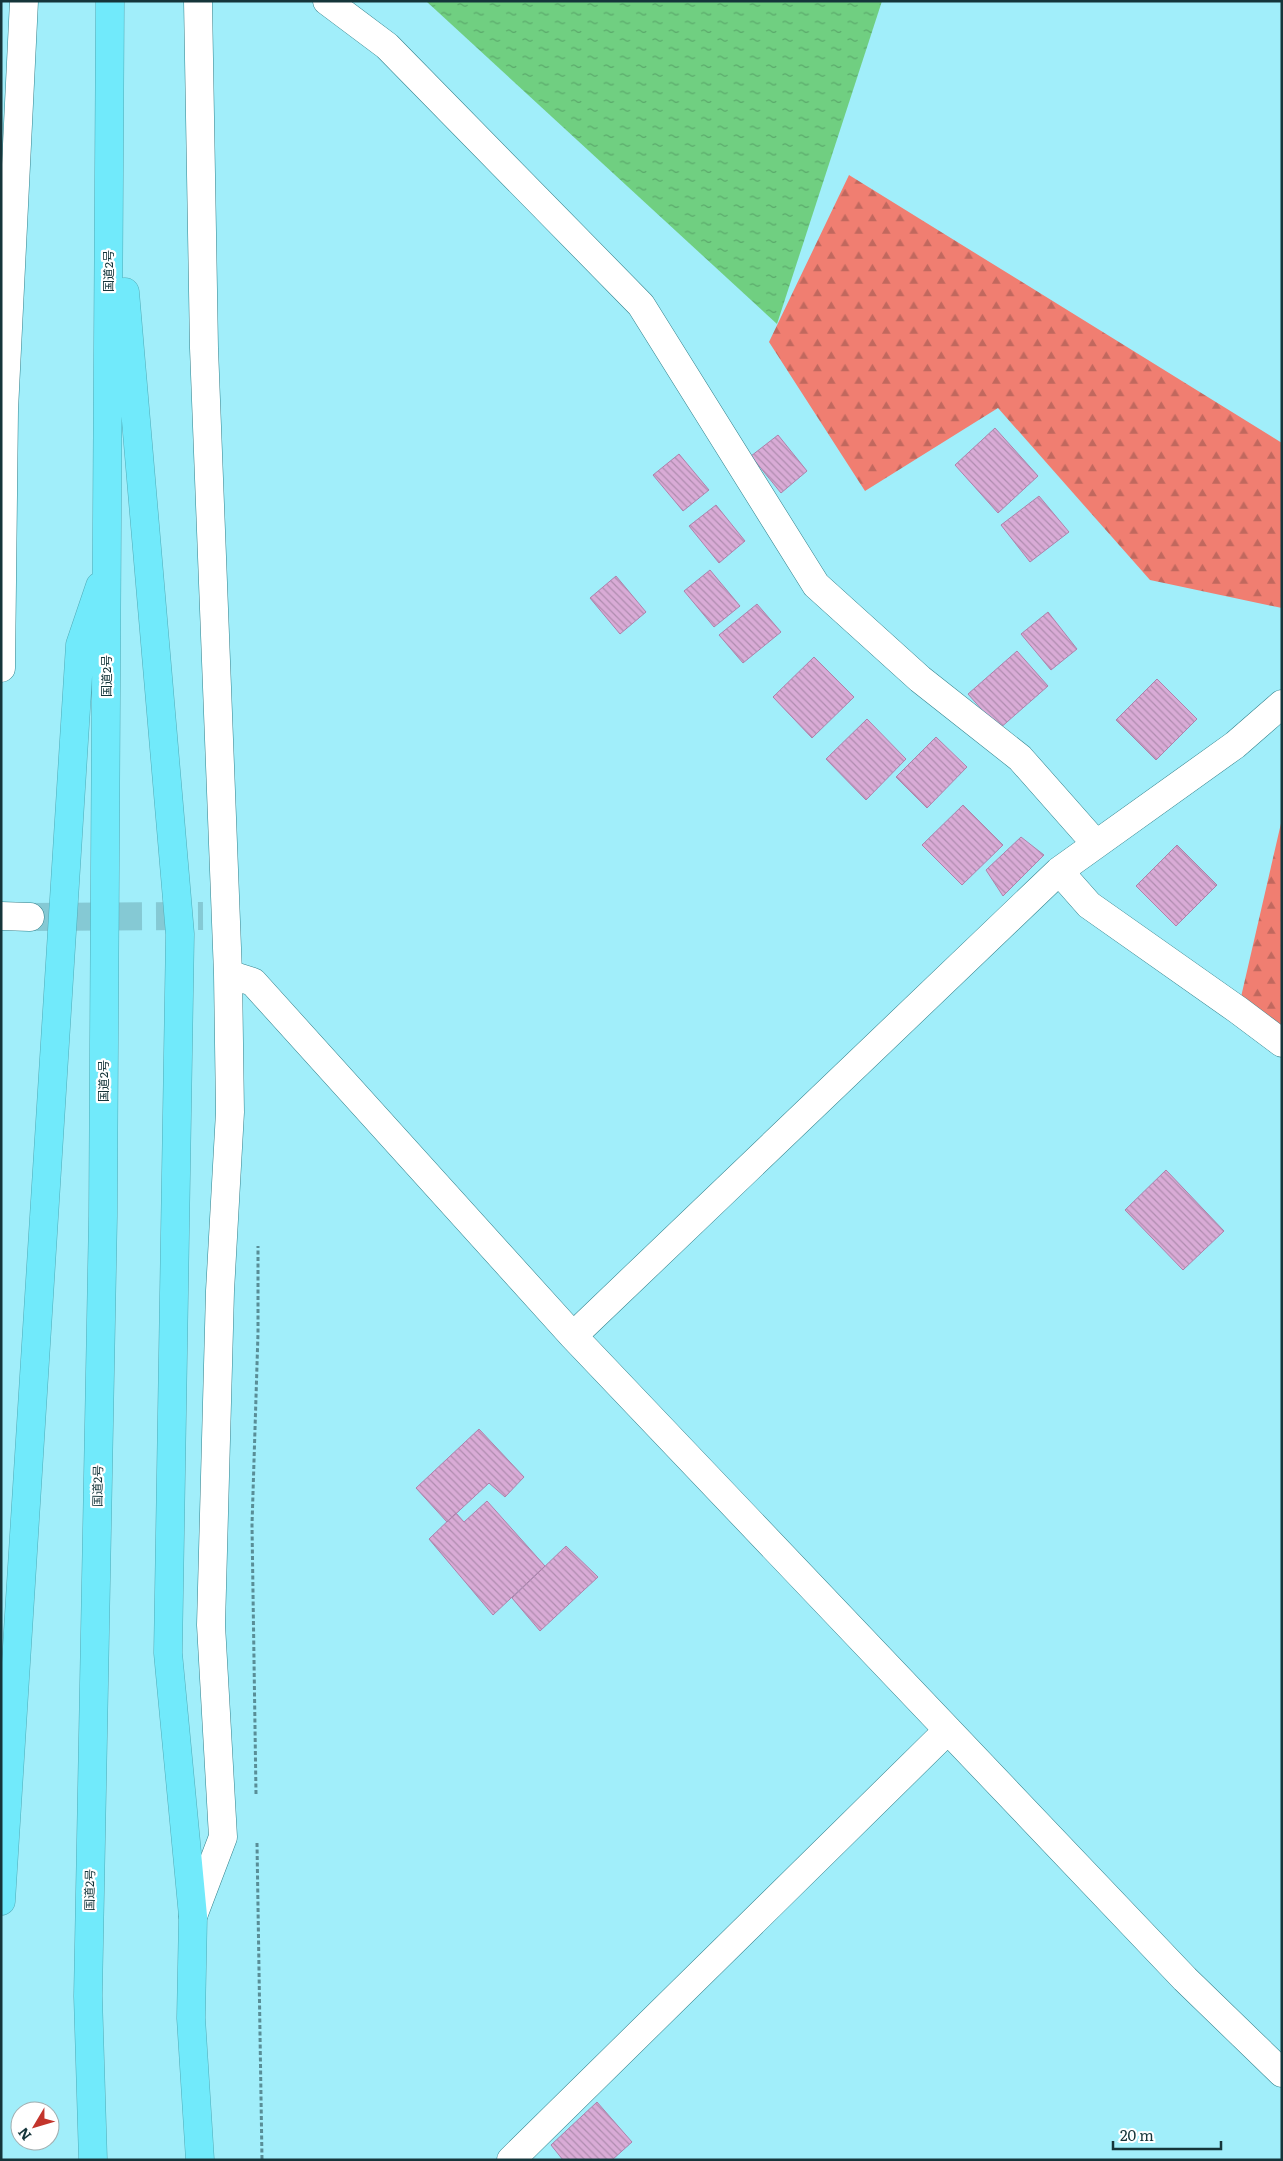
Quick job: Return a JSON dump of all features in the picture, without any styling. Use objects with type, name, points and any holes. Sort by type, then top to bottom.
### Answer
[{"type":"highway","name":"国道2号","points":[[93,2160],[88,1996],[103,1226],[110,1]]},
{"type":"highway","points":[[110,124],[180,934],[168,1653],[192,1916],[191,2018],[200,2160]]},
{"type":"highway","points":[[1,1901],[80,645],[107,566]]},
{"type":"street","points":[[1,668],[4,410],[24,1]]},
{"type":"street","points":[[192,1916],[223,1837],[211,1625],[220,1290],[230,1112],[228,974],[214,916],[198,1]]},
{"type":"street","points":[[327,1],[387,46],[641,305],[816,585],[920,678],[1020,758],[1096,844]]},
{"type":"street","points":[[573,1336],[1059,871],[1235,745],[1282,704]]},
{"type":"street","points":[[1059,871],[1090,905],[1282,1043]]},
{"type":"street","points":[[1,916],[30,916]]},
{"type":"street","points":[[228,974],[253,982],[573,1336],[1185,1979],[1282,2073]]},
{"type":"street","points":[[511,2160],[948,1730]]},
{"type":"green space","points":[[849,175],[1282,443],[1282,608],[1150,580],[998,408],[865,491],[769,342]]},
{"type":"green space","points":[[1282,819],[1282,1031],[1238,1010]]},
{"type":"water","points":[[426,1],[882,1],[777,324]]},
{"type":"building","points":[[995,428],[1038,476],[998,513],[955,465]]},
{"type":"building","points":[[778,435],[807,471],[781,493],[751,456]]},
{"type":"building","points":[[679,454],[709,490],[683,511],[653,475]]},
{"type":"building","points":[[1039,496],[1069,532],[1030,562],[1001,525]]},
{"type":"building","points":[[716,505],[745,541],[719,563],[689,526]]},
{"type":"building","points":[[710,570],[740,606],[714,627],[684,591]]},
{"type":"building","points":[[616,576],[646,612],[620,634],[590,598]]},
{"type":"building","points":[[757,604],[781,632],[743,663],[719,635]]},
{"type":"building","points":[[1048,612],[1077,649],[1051,670],[1021,634]]},
{"type":"building","points":[[1017,651],[1048,686],[999,729],[968,694]]},
{"type":"building","points":[[814,657],[854,697],[812,738],[773,697]]},
{"type":"building","points":[[1157,679],[1197,719],[1156,760],[1116,720]]},
{"type":"building","points":[[867,719],[906,759],[866,800],[826,759]]},
{"type":"building","points":[[936,737],[967,767],[927,808],[896,777]]},
{"type":"building","points":[[963,805],[1003,845],[962,885],[922,845]]},
{"type":"building","points":[[1021,837],[1044,855],[1003,896],[986,870]]},
{"type":"building","points":[[1177,845],[1217,885],[1176,926],[1136,886]]},
{"type":"building","points":[[1166,1170],[1224,1231],[1183,1270],[1125,1210]]},
{"type":"building","points":[[479,1429],[524,1477],[505,1497],[489,1483],[447,1522],[416,1488]]},
{"type":"building","points":[[487,1501],[545,1566],[493,1615],[429,1539],[456,1513],[464,1522]]},
{"type":"building","points":[[566,1546],[598,1577],[540,1631],[512,1598]]},
{"type":"building","points":[[597,2102],[632,2142],[612,2160],[563,2160],[551,2145]]},
{"type":"tunnel","points":[[30,917],[203,916]]}]
